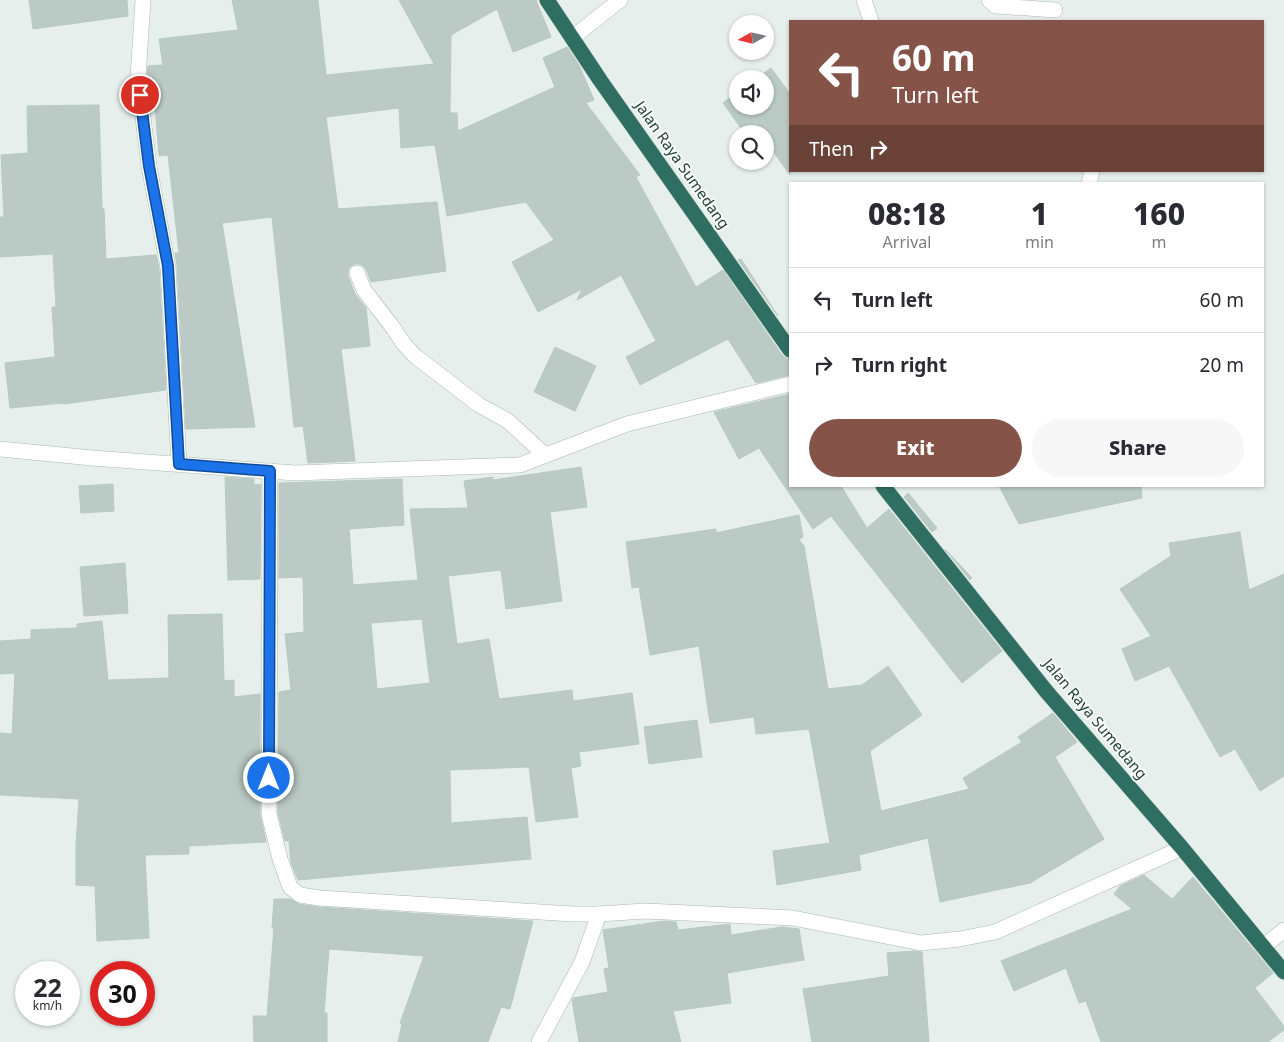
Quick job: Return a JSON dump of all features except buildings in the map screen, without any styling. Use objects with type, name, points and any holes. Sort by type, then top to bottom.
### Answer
[{"type":"highway","name":"Jalan Raya Sumedang","points":[[547,0],[789,349]]},
{"type":"highway","name":"Jalan Raya Sumedang","points":[[884,487],[1046,691],[1182,848],[1284,972]]},
{"type":"street","points":[[143,0],[138,77],[149,166],[168,266],[179,464]]},
{"type":"street","points":[[572,38],[620,0]]},
{"type":"street","points":[[864,0],[871,20]]},
{"type":"street","points":[[989,0],[996,6],[1055,10]]},
{"type":"street","points":[[357,273],[364,290],[403,343],[415,356],[479,405],[508,421],[545,455]]},
{"type":"street","points":[[0,449],[92,458],[295,473],[520,465],[627,424],[789,384]]},
{"type":"street","points":[[270,471],[269,814],[280,859],[290,887],[300,895],[319,898],[573,914],[645,911],[793,918],[921,943],[995,932],[1182,848]]},
{"type":"street","points":[[539,1042],[582,962],[599,914]]},
{"type":"street","points":[[1263,947],[1284,930]]},
{"type":"route","points":[[140,95],[149,166],[168,266],[179,464],[270,471],[269,778]]}]
